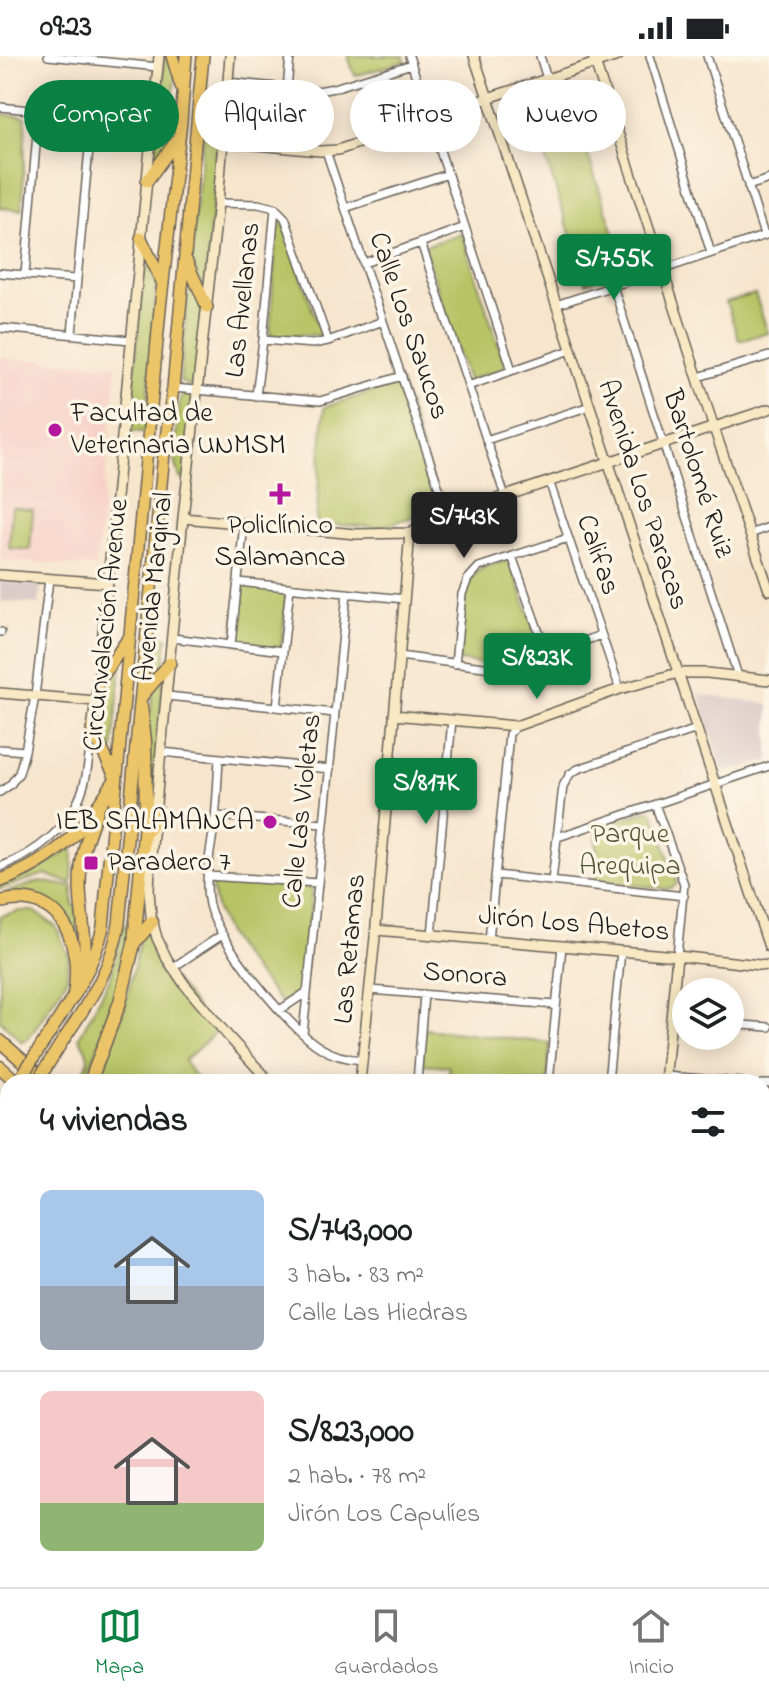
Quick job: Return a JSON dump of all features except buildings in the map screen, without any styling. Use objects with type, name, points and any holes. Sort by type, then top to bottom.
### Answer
[{"type":"highway","points":[[93,1074],[124,989],[134,943],[145,837],[145,755],[141,701]]},
{"type":"highway","points":[[0,881],[20,874],[64,846],[82,829],[116,779]]},
{"type":"highway","points":[[145,837],[157,810]]},
{"type":"highway","points":[[0,902],[33,902],[51,911],[65,925],[76,952],[74,995]]},
{"type":"highway","points":[[134,943],[152,922]]},
{"type":"highway","points":[[0,1041],[38,1074]]},
{"type":"main road","points":[[172,56],[183,95]]},
{"type":"main road","name":"Circunvalación Avenue","points":[[23,1074],[84,979],[103,927],[186,56]]},
{"type":"main road","name":"Circunvalación Avenue","points":[[42,1074],[101,981],[115,945],[119,924],[203,56]]},
{"type":"main road","points":[[147,181],[180,136]]},
{"type":"main road","points":[[141,238],[163,285]]},
{"type":"main road","points":[[185,258],[207,307]]},
{"type":"main road","points":[[98,683],[129,636]]},
{"type":"main road","points":[[141,701],[170,663]]},
{"type":"main road","points":[[92,730],[116,779]]},
{"type":"main road","points":[[84,979],[86,955],[80,886],[82,856],[100,804]]},
{"type":"street","points":[[48,56],[158,67]]},
{"type":"street","points":[[157,80],[159,56]]},
{"type":"street","name":"Avenida Marginal","points":[[228,80],[230,56]]},
{"type":"street","points":[[288,80],[290,56]]},
{"type":"street","name":"Avenida Los Paracas","points":[[474,56],[769,947]]},
{"type":"street","points":[[540,56],[547,79]]},
{"type":"street","points":[[481,100],[594,60],[618,56]]},
{"type":"street","points":[[650,56],[711,253]]},
{"type":"street","points":[[556,305],[767,235],[748,186],[707,56]]},
{"type":"street","points":[[334,88],[411,60],[418,80]]},
{"type":"street","points":[[594,60],[768,586]]},
{"type":"street","points":[[0,107],[24,109]]},
{"type":"street","points":[[25,275],[35,152]]},
{"type":"street","points":[[72,334],[88,152]]},
{"type":"street","points":[[0,867],[53,836],[75,806],[83,787],[98,683],[150,152]]},
{"type":"street","name":"Avenida Marginal","points":[[222,152],[183,518],[149,900],[157,938],[172,968],[263,1074]]},
{"type":"street","name":"Calle Los Saucos","points":[[326,152],[448,515]]},
{"type":"street","points":[[441,152],[512,370]]},
{"type":"street","points":[[345,208],[448,174]]},
{"type":"street","points":[[748,186],[769,179]]},
{"type":"street","points":[[218,203],[275,208],[285,218],[328,341]]},
{"type":"street","name":"Las Avellanas","points":[[256,396],[275,208]]},
{"type":"street","points":[[364,263],[465,227]]},
{"type":"street","points":[[421,243],[505,496]]},
{"type":"street","points":[[0,273],[76,279]]},
{"type":"street","name":"Bartolomé Ruiz","points":[[613,286],[738,676]]},
{"type":"street","points":[[263,340],[313,344],[383,321]]},
{"type":"street","points":[[0,328],[131,340]]},
{"type":"street","points":[[468,386],[571,350]]},
{"type":"street","points":[[698,377],[769,356]]},
{"type":"street","points":[[173,388],[320,401],[402,376]]},
{"type":"street","points":[[486,440],[590,406]]},
{"type":"street","points":[[183,518],[356,534],[410,533],[448,515],[769,409]]},
{"type":"street","name":"Califas","points":[[549,481],[620,689]]},
{"type":"street","points":[[231,645],[244,524]]},
{"type":"street","points":[[750,534],[769,527]]},
{"type":"street","name":"Las Retamas","points":[[361,1074],[410,533]]},
{"type":"street","points":[[455,664],[462,594],[468,579],[479,567],[568,538]]},
{"type":"street","points":[[512,556],[547,655]]},
{"type":"street","points":[[0,575],[108,583]]},
{"type":"street","points":[[0,792],[19,773],[25,751],[49,579]]},
{"type":"street","points":[[238,582],[404,599]]},
{"type":"street","points":[[277,707],[290,587]]},
{"type":"street","name":"Calle Las Violetas","points":[[303,1034],[347,593]]},
{"type":"street","points":[[399,656],[499,669],[601,635]]},
{"type":"street","points":[[172,638],[283,651]]},
{"type":"street","points":[[394,715],[516,726],[620,689],[678,673],[769,680]]},
{"type":"street","points":[[0,693],[96,701]]},
{"type":"street","points":[[167,696],[335,713]]},
{"type":"street","points":[[432,935],[452,720]]},
{"type":"street","points":[[489,940],[509,734],[516,726]]},
{"type":"street","points":[[552,881],[563,786],[570,774],[697,729]]},
{"type":"street","points":[[0,749],[25,751]]},
{"type":"street","points":[[162,752],[330,769]]},
{"type":"street","points":[[219,758],[208,876],[209,905],[217,927],[230,948],[303,1034],[320,1048],[338,1056],[362,1060]]},
{"type":"street","points":[[558,837],[768,768]]},
{"type":"street","points":[[655,804],[684,884],[666,1074]]},
{"type":"street","points":[[216,816],[324,824]]},
{"type":"street","points":[[496,875],[684,896]]},
{"type":"street","points":[[208,876],[318,883]]},
{"type":"street","name":"Jirón Los Abetos","points":[[376,930],[769,966]]},
{"type":"street","points":[[172,968],[222,935]]},
{"type":"street","points":[[550,1074],[562,946]]},
{"type":"street","points":[[609,1074],[621,951]]},
{"type":"street","name":"Sonora","points":[[370,990],[556,1005]]},
{"type":"street","points":[[280,1010],[307,992]]},
{"type":"street","points":[[418,1074],[424,994]]},
{"type":"street","points":[[744,1025],[769,1027]]},
{"type":"shaded area","name":"Facultad de Veterinaria UNMSM","points":[[0,358],[117,365],[96,567],[0,560]]},
{"type":"shaded area","points":[[0,581],[41,585],[39,604],[0,601]]},
{"type":"shaded area","points":[[699,694],[769,704],[769,761],[723,772]]},
{"type":"green space","points":[[165,56],[172,56],[175,80],[162,80]]},
{"type":"green space","points":[[348,56],[404,56],[405,61],[355,76]]},
{"type":"green space","points":[[0,114],[24,117],[22,210],[0,208]]},
{"type":"green space","points":[[155,152],[165,152],[153,170]]},
{"type":"green space","points":[[202,152],[217,152],[205,292],[190,258]]},
{"type":"green space","points":[[544,152],[587,152],[626,270],[586,283]]},
{"type":"green space","points":[[277,219],[284,225],[321,335],[270,335]]},
{"type":"green space","points":[[462,234],[506,368],[468,380],[424,246]]},
{"type":"green space","points":[[146,255],[156,284],[146,432],[129,431]]},
{"type":"green space","points":[[190,276],[201,299],[203,314],[197,382],[189,386],[180,381]]},
{"type":"green space","points":[[755,294],[768,333],[739,340],[726,302]]},
{"type":"green space","points":[[401,383],[441,508],[380,527],[316,524],[324,407]]},
{"type":"green space","points":[[190,395],[194,400],[186,479],[180,478],[174,457],[180,398]]},
{"type":"green space","points":[[12,507],[33,510],[30,550],[9,548]]},
{"type":"green space","points":[[510,560],[542,653],[498,665],[459,661],[465,598],[473,577],[487,566]]},
{"type":"green space","points":[[239,584],[287,589],[281,649],[233,643]]},
{"type":"green space","points":[[161,634],[167,638],[151,812],[147,736]]},
{"type":"green space","points":[[122,656],[112,762],[103,739],[100,719],[108,679]]},
{"type":"green space","name":"Parque Arequipa","points":[[650,810],[677,883],[675,886],[667,889],[595,881],[597,827]]},
{"type":"green space","points":[[73,848],[72,884],[45,874],[0,889],[0,884],[35,871]]},
{"type":"green space","points":[[40,881],[73,887],[78,934],[62,912],[46,901],[0,898],[0,895]]},
{"type":"green space","points":[[212,881],[312,888],[304,989],[281,1003],[226,932],[214,899]]},
{"type":"green space","points":[[34,911],[56,927],[69,956],[66,981],[29,1038],[22,1042],[0,1020],[0,916]]},
{"type":"green space","points":[[141,922],[169,974],[216,1032],[184,1061],[193,1074],[102,1074],[125,1005]]},
{"type":"green space","points":[[124,925],[130,926],[124,965],[113,1004],[88,1074],[81,1074],[87,1066],[88,1056],[79,1038],[111,976]]},
{"type":"green space","points":[[424,1029],[550,1043],[548,1074],[448,1074],[449,1066],[421,1064]]},
{"type":"place","name":"Facultad de Veterinaria UNMSM","points":[[55,430]]},
{"type":"place","name":"Policlínico Salamanca","points":[[280,494]]},
{"type":"place","name":"IEB SALAMANCA","points":[[270,822]]},
{"type":"place","name":"Paradero 7","points":[[91,863]]}]
